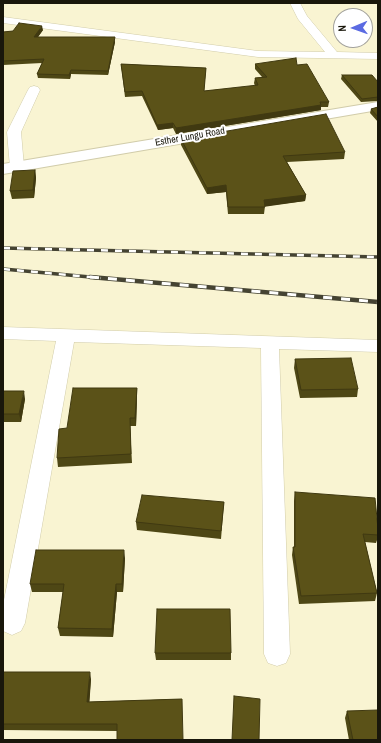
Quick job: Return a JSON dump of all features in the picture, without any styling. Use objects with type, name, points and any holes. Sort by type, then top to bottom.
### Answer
[{"type":"street","points":[[295,3],[302,17],[334,55]]},
{"type":"street","points":[[3,20],[258,54],[378,56]]},
{"type":"street","points":[[10,168],[14,132],[34,90]]},
{"type":"street","name":"Esther Lungu Road","points":[[10,168],[192,136],[378,106]]},
{"type":"street","points":[[3,333],[378,346]]},
{"type":"street","points":[[12,624],[66,335]]},
{"type":"street","points":[[270,342],[277,654]]},
{"type":"building","points":[[19,23],[42,26],[34,37],[115,37],[108,71],[71,70],[69,75],[37,74],[44,59],[3,61],[3,32],[13,31]]},
{"type":"building","points":[[296,58],[297,65],[307,64],[329,102],[320,102],[321,105],[176,128],[173,123],[157,125],[142,91],[125,92],[121,64],[206,68],[204,91],[258,85],[255,78],[267,77],[255,64]]},
{"type":"building","points":[[342,75],[372,75],[378,82],[378,97],[362,99]]},
{"type":"building","points":[[378,107],[378,117],[371,109]]},
{"type":"building","points":[[326,114],[345,152],[283,156],[306,195],[264,200],[265,207],[228,207],[226,185],[207,188],[181,139]]},
{"type":"building","points":[[35,170],[33,190],[10,191],[13,171]]},
{"type":"building","points":[[351,358],[358,389],[301,390],[295,359]]},
{"type":"building","points":[[73,388],[137,388],[135,418],[130,418],[131,454],[57,458],[59,429],[67,428]]},
{"type":"building","points":[[3,391],[24,391],[19,414],[3,414]]},
{"type":"building","points":[[295,492],[375,498],[378,535],[363,534],[377,593],[301,596],[293,547],[295,547]]},
{"type":"building","points":[[142,495],[224,502],[221,531],[136,522]]},
{"type":"building","points":[[36,550],[124,550],[122,584],[116,584],[112,629],[58,628],[64,584],[30,584]]},
{"type":"building","points":[[157,609],[230,609],[231,653],[155,653]]},
{"type":"building","points":[[3,672],[90,672],[87,702],[182,699],[183,740],[117,740],[117,724],[3,724]]},
{"type":"building","points":[[234,696],[260,699],[259,740],[232,740]]},
{"type":"building","points":[[378,710],[378,740],[353,740],[347,711]]},
{"type":"railway","points":[[3,248],[378,257]]},
{"type":"railway","points":[[3,269],[92,277]]},
{"type":"railway","points":[[92,277],[378,302]]},
{"type":"railway","points":[[92,277],[101,278]]}]
